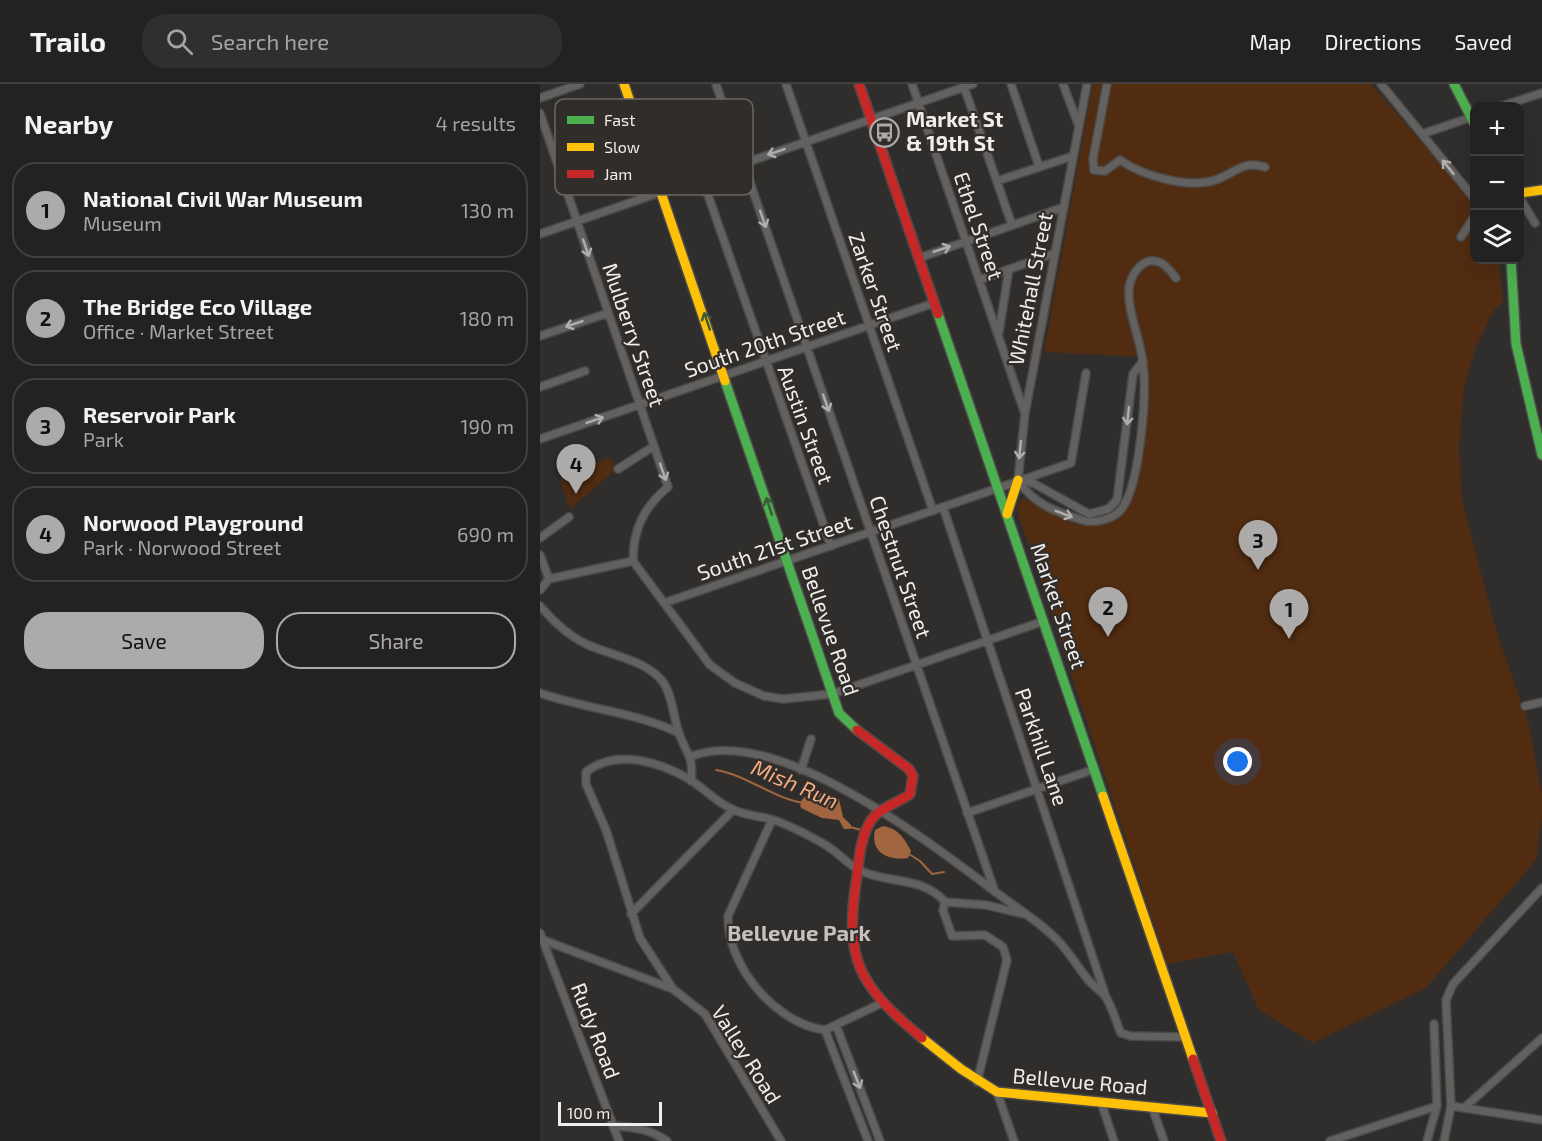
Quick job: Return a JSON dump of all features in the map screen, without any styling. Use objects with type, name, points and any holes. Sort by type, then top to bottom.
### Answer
[{"type":"street","points":[[540,98],[580,84]]},
{"type":"street","name":"Bellevue Road","points":[[624,84],[629,99]]},
{"type":"street","name":"Chestnut Street","points":[[716,84],[721,99]]},
{"type":"street","name":"Zarker Street","points":[[786,84],[933,511]]},
{"type":"street","name":"Market Street","points":[[859,84],[1221,1141]]},
{"type":"street","name":"Ethel Street","points":[[912,84],[1025,413]]},
{"type":"street","points":[[753,160],[973,84]]},
{"type":"street","points":[[1011,84],[1039,166]]},
{"type":"street","points":[[1064,84],[1078,125]]},
{"type":"street","name":"Whitehall Street","points":[[1018,480],[1025,413],[1087,84]]},
{"type":"street","points":[[1107,84],[1093,159],[1094,170],[1105,171],[1120,160],[1131,168],[1151,174],[1174,180],[1203,182],[1217,180],[1249,164],[1265,167]]},
{"type":"street","points":[[1381,84],[1470,193]]},
{"type":"street","points":[[1454,84],[1470,113]]},
{"type":"street","points":[[1513,102],[1542,92],[1540,84]]},
{"type":"street","points":[[963,86],[1012,225]]},
{"type":"street","name":"Mulberry Street","points":[[540,113],[555,157]]},
{"type":"street","points":[[1422,134],[1470,120]]},
{"type":"street","points":[[997,181],[1073,156]]},
{"type":"street","name":"Chestnut Street","points":[[753,189],[995,892]]},
{"type":"street","points":[[1524,192],[1542,190]]},
{"type":"street","name":"Mulberry Street","points":[[568,195],[668,487],[643,512],[633,545],[633,561]]},
{"type":"street","points":[[540,234],[652,195]]},
{"type":"street","name":"Bellevue Road","points":[[664,195],[839,713],[859,732],[909,769],[913,776],[910,794],[872,818],[867,828],[858,870],[851,944],[865,981],[882,1003],[978,1082],[997,1092],[1212,1113]]},
{"type":"street","name":"Austin Street","points":[[708,195],[831,546]]},
{"type":"street","points":[[1524,205],[1534,223]]},
{"type":"street","points":[[918,258],[1064,207]]},
{"type":"street","points":[[1461,237],[1470,223]]},
{"type":"street","points":[[979,280],[1055,253]]},
{"type":"street","points":[[1018,480],[1027,494],[1048,508],[1086,521],[1104,520],[1122,510],[1130,491],[1137,457],[1143,396],[1143,361],[1130,307],[1129,288],[1132,276],[1140,265],[1151,261],[1160,262],[1176,278]]},
{"type":"street","points":[[1510,264],[1516,344],[1542,455]]},
{"type":"street","points":[[998,334],[1009,270]]},
{"type":"street","name":"South 20th Street","points":[[540,439],[934,303]]},
{"type":"street","points":[[540,336],[608,313]]},
{"type":"street","points":[[1018,480],[1033,483],[1089,514],[1108,509],[1117,501],[1133,374],[1143,361]]},
{"type":"street","points":[[540,387],[585,371]]},
{"type":"street","points":[[998,488],[1071,463],[1086,373]]},
{"type":"street","points":[[618,470],[654,446]]},
{"type":"street","points":[[1007,514],[1018,480]]},
{"type":"street","name":"South 21st Street","points":[[664,603],[998,488]]},
{"type":"street","name":"Parkhill Lane","points":[[943,507],[1107,997]]},
{"type":"street","points":[[540,538],[569,517]]},
{"type":"street","points":[[540,555],[549,579]]},
{"type":"street","points":[[540,590],[549,579],[633,561],[710,664],[735,683],[764,696],[783,699],[832,694],[1044,621]]},
{"type":"street","points":[[540,606],[584,643],[638,665],[662,680],[679,733],[692,756],[691,781]]},
{"type":"street","points":[[540,693],[572,705],[661,724],[679,733]]},
{"type":"street","points":[[1525,706],[1542,702]]},
{"type":"street","points":[[801,770],[812,740]]},
{"type":"street","points":[[692,756],[713,751],[744,751],[801,770],[882,811],[953,858],[1060,943],[1091,983],[1107,997],[1121,1033],[1131,1036],[1185,1037]]},
{"type":"street","points":[[673,990],[640,938],[606,830],[594,808],[586,784],[586,772],[597,763],[616,759],[636,759],[691,781],[733,810],[772,820],[825,844],[858,870],[884,879],[916,882],[940,896],[945,902],[986,905],[1024,914]]},
{"type":"street","points":[[968,813],[1095,770]]},
{"type":"street","points":[[631,914],[733,810]]},
{"type":"street","points":[[772,820],[728,916],[728,934],[745,973],[781,1012],[801,1025],[825,1030],[882,1003]]},
{"type":"street","points":[[1444,1141],[1451,1106],[1446,1000],[1448,993],[1453,984],[1542,888]]},
{"type":"street","points":[[945,902],[943,910],[952,936],[985,935],[1003,947],[1007,960],[978,1082]]},
{"type":"street","name":"Valley Road","points":[[541,937],[673,990],[705,1014],[781,1141]]},
{"type":"street","name":"Rudy Road","points":[[541,937],[619,1141]]},
{"type":"street","points":[[1427,1141],[1437,1106],[1434,1024]]},
{"type":"street","points":[[836,1025],[880,1141]]},
{"type":"street","points":[[825,1030],[868,1141]]},
{"type":"street","points":[[1464,1108],[1542,1038]]},
{"type":"street","points":[[997,1092],[1014,1141]]},
{"type":"street","points":[[1101,1101],[1114,1141]]},
{"type":"street","points":[[1330,1141],[1437,1106]]},
{"type":"street","points":[[1451,1106],[1542,1120]]},
{"type":"street","points":[[1152,1107],[1164,1141]]},
{"type":"street","points":[[613,1126],[638,1128],[656,1134],[667,1141]]},
{"type":"shaded area","points":[[1093,84],[1371,84],[1470,198],[1470,264],[1499,264],[1503,302],[1494,310],[1475,349],[1464,388],[1459,447],[1462,500],[1497,634],[1529,724],[1542,794],[1542,816],[1536,860],[1426,988],[1313,1043],[1259,1010],[1233,952],[1167,964],[1016,507],[1023,498],[1078,525],[1107,523],[1126,510],[1137,485],[1148,398],[1141,357],[1044,352]]},
{"type":"shaded area","points":[[610,457],[615,470],[570,509],[560,479]]},
{"type":"shaded area","points":[[818,792],[839,799],[843,817],[851,825],[850,829],[844,829],[839,820],[822,818],[801,808],[803,799]]},
{"type":"shaded area","points":[[883,826],[893,829],[903,838],[911,851],[908,858],[893,858],[878,849],[874,838],[875,830]]},
{"type":"waterway","name":"Mish Run","points":[[716,770],[804,803]]},
{"type":"waterway","name":"Mish Run","points":[[850,827],[861,830]]},
{"type":"waterway","points":[[909,854],[920,861],[932,874],[944,872]]},
{"type":"traffic: fast","points":[[1454,84],[1470,115]]},
{"type":"traffic: fast","points":[[1511,264],[1516,344],[1542,455]]},
{"type":"traffic: fast","points":[[938,314],[1103,796]]},
{"type":"traffic: fast","points":[[725,381],[839,713],[857,730]]},
{"type":"traffic: slow","points":[[624,84],[629,99]]},
{"type":"traffic: slow","points":[[1524,192],[1542,190]]},
{"type":"traffic: slow","points":[[662,195],[725,381]]},
{"type":"traffic: slow","points":[[1007,514],[1018,480]]},
{"type":"traffic: slow","points":[[1103,796],[1193,1059]]},
{"type":"traffic: slow","points":[[922,1038],[961,1069],[997,1092],[1212,1113]]},
{"type":"traffic: jam","points":[[859,84],[938,314]]},
{"type":"traffic: jam","points":[[857,730],[909,769],[913,776],[910,794],[876,815],[865,832],[853,905],[855,949],[860,968],[869,985],[883,1002],[922,1038]]},
{"type":"traffic: jam","points":[[1193,1059],[1221,1141]]},
{"type":"place","name":"Market St & 19th St","points":[[885,132]]},
{"type":"place","name":"Norwood Playground","points":[[576,494]]},
{"type":"place","name":"Reservoir Park","points":[[1258,570]]},
{"type":"place","name":"The Bridge Eco Village","points":[[1108,637]]},
{"type":"place","name":"National Civil War Museum","points":[[1289,639]]},
{"type":"district","name":"Bellevue Park","points":[[799,933]]}]
